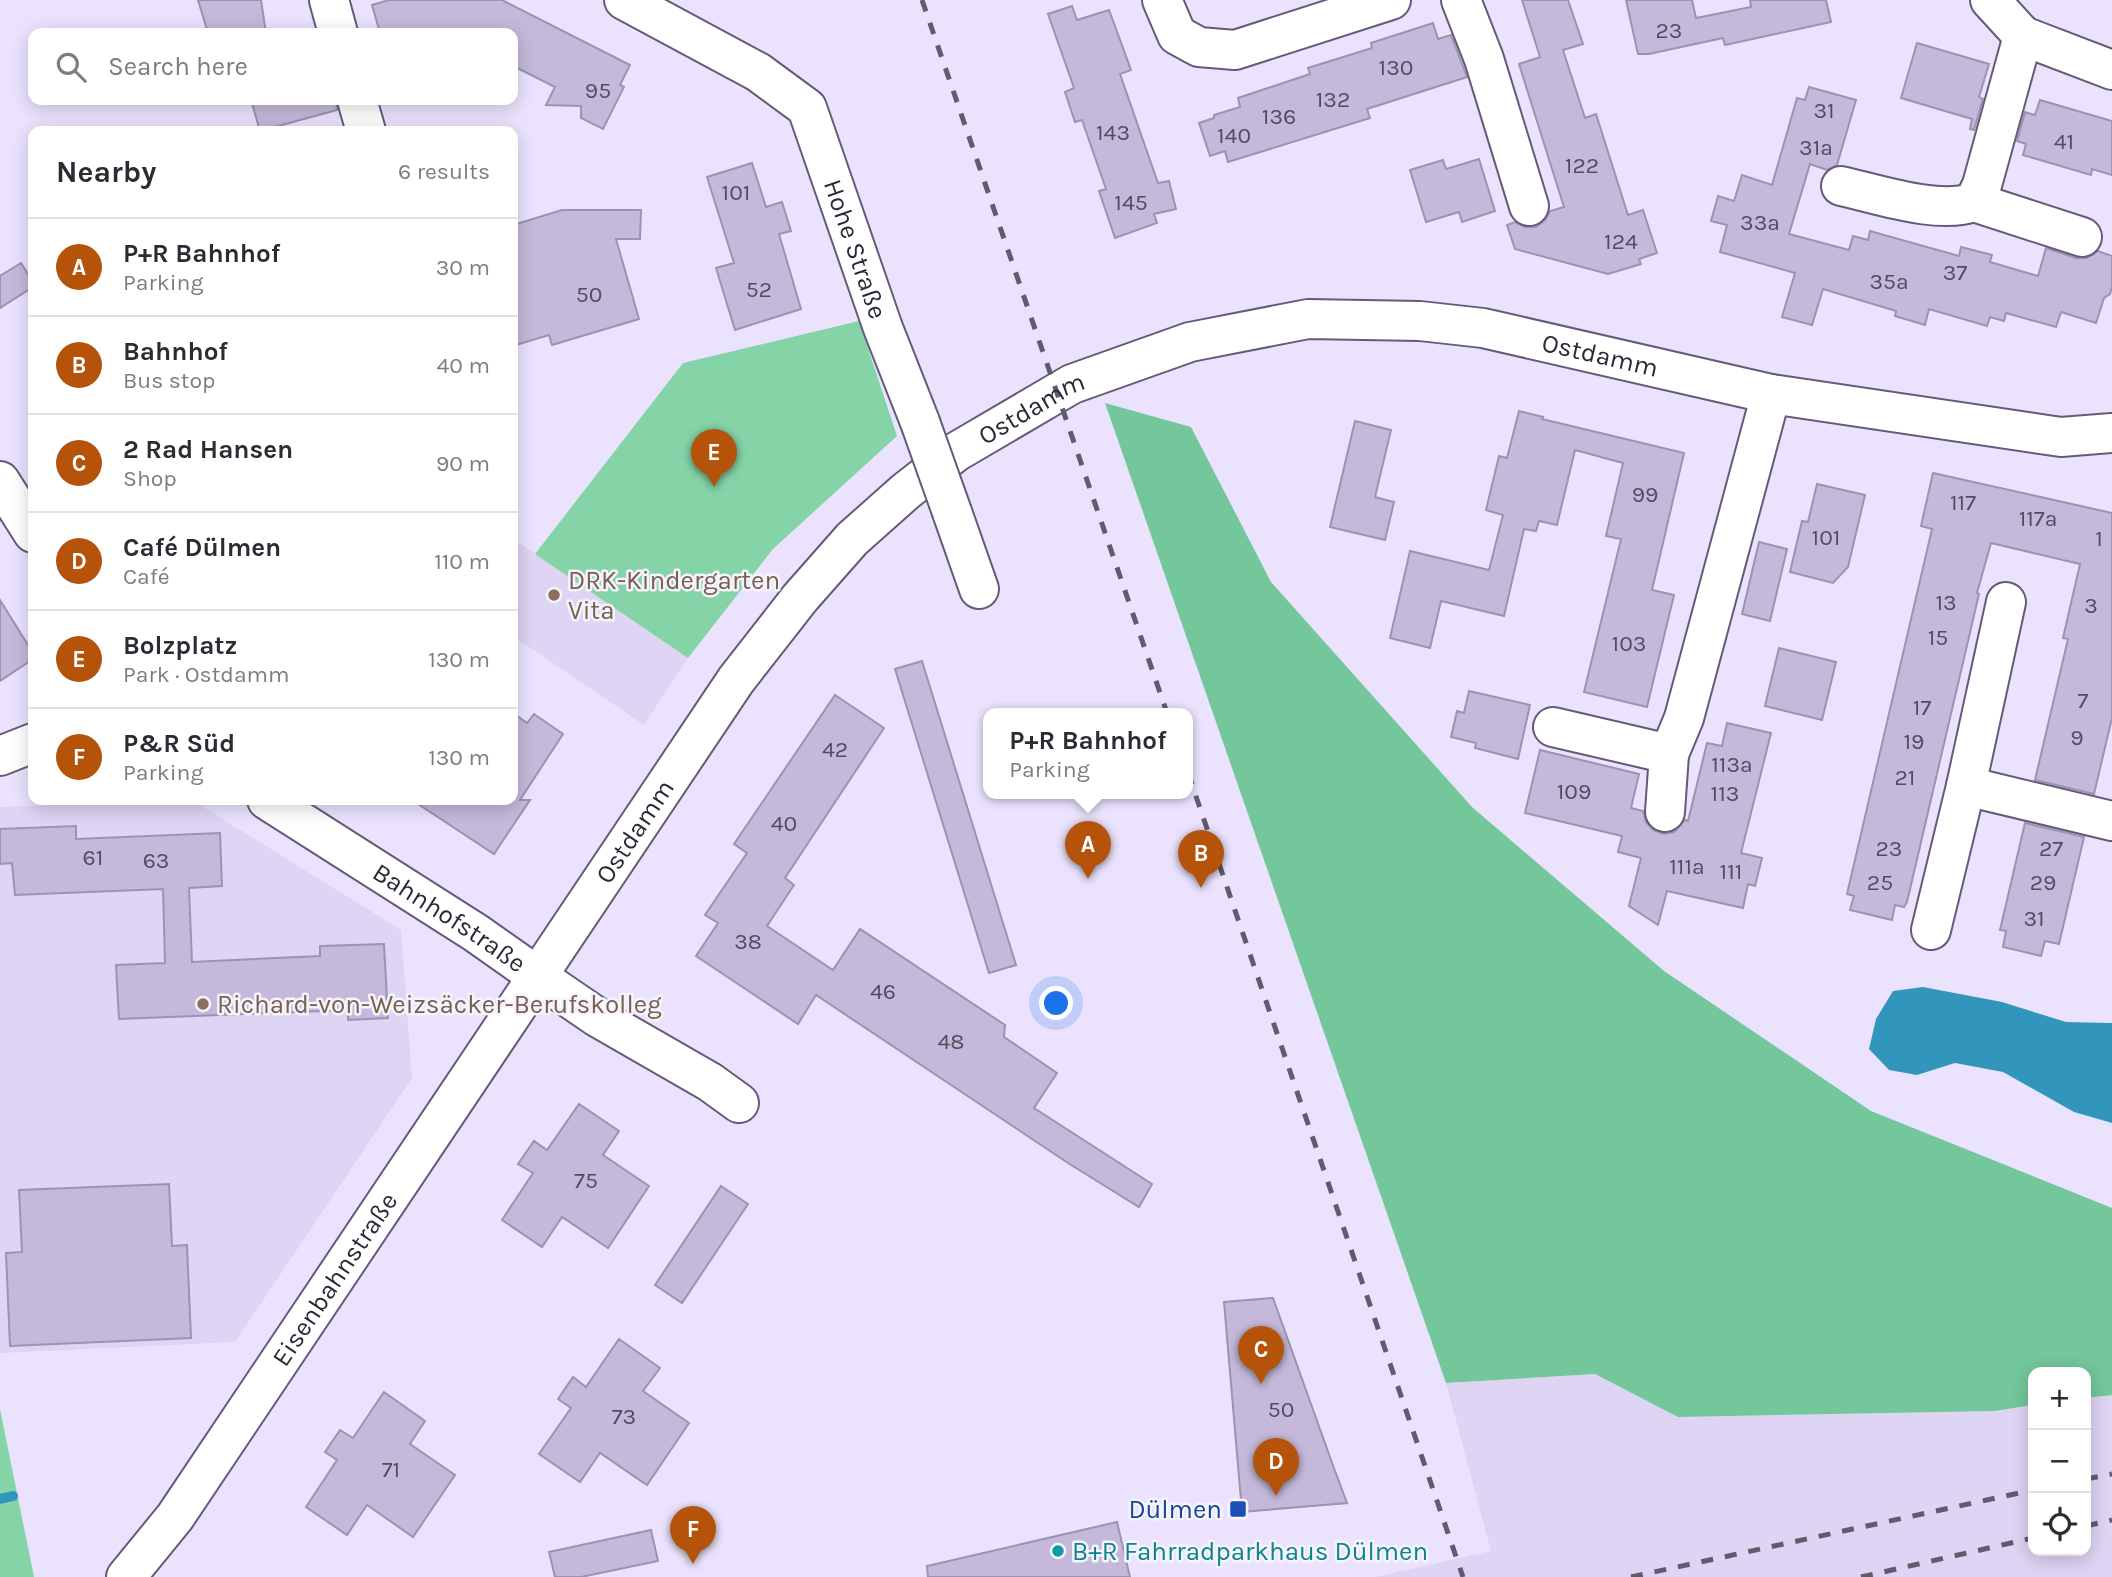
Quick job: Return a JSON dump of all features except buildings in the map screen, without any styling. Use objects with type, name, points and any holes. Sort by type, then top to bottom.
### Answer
[{"type":"street","points":[[329,0],[337,28]]},
{"type":"street","name":"Hohe Straße","points":[[624,0],[758,72],[807,108],[880,319],[979,589]]},
{"type":"street","points":[[1162,0],[1177,35],[1199,47],[1235,50],[1391,0]]},
{"type":"street","points":[[1461,0],[1484,59],[1529,206]]},
{"type":"street","points":[[1990,0],[2023,36],[2112,70]]},
{"type":"street","points":[[1974,202],[1982,185],[2023,36]]},
{"type":"street","points":[[358,105],[365,126]]},
{"type":"street","points":[[1840,186],[1914,203],[1961,207],[1974,202],[2082,237]]},
{"type":"street","name":"Ostdamm","points":[[537,976],[736,680],[800,598],[844,549],[906,491],[956,452],[1072,384],[1190,342],[1308,319],[1420,321],[1483,328],[1771,394],[2061,437],[2112,433]]},
{"type":"street","points":[[1665,812],[1669,754],[1684,718],[1771,394]]},
{"type":"street","points":[[0,481],[28,526]]},
{"type":"street","points":[[1931,930],[2006,602]]},
{"type":"street","points":[[1553,727],[1669,754]]},
{"type":"street","points":[[0,757],[28,745]]},
{"type":"street","points":[[1966,786],[2112,821]]},
{"type":"street","name":"Bahnhofstraße","points":[[275,805],[476,933],[597,1017],[710,1082],[739,1103]]},
{"type":"street","name":"Eisenbahnstraße","points":[[126,1577],[175,1517],[537,976]]},
{"type":"shaded area","name":"DRK-Kindergarten Vita","points":[[518,542],[688,658],[644,725],[518,639]]},
{"type":"shaded area","name":"Richard-von-Weizsäcker-Berufskolleg","points":[[200,805],[401,930],[412,1078],[235,1342],[0,1353],[0,807]]},
{"type":"shaded area","points":[[1595,1374],[1678,1417],[1995,1411],[2028,1406],[2028,1556],[2091,1556],[2091,1397],[2112,1395],[2112,1577],[1375,1577],[1491,1551],[1446,1383]]},
{"type":"green space","points":[[859,321],[897,436],[773,549],[688,658],[535,554],[683,363]]},
{"type":"green space","points":[[1105,403],[1191,427],[1271,582],[1472,807],[1664,971],[1871,1111],[2112,1208],[2112,1395],[2091,1397],[2091,1367],[2028,1367],[2028,1406],[1995,1411],[1678,1417],[1595,1374],[1446,1383]]},
{"type":"green space","points":[[0,1409],[34,1577],[0,1577]]},
{"type":"water","points":[[1923,987],[2002,1002],[2066,1022],[2112,1023],[2112,1123],[2074,1112],[2003,1072],[1955,1063],[1917,1075],[1889,1070],[1869,1049],[1876,1019],[1893,991]]},
{"type":"waterway","points":[[0,1499],[13,1496]]},
{"type":"railway","points":[[922,0],[1165,708]]},
{"type":"railway","points":[[1193,788],[1463,1577]]},
{"type":"railway","points":[[2091,1478],[2112,1474]]},
{"type":"railway","points":[[1631,1577],[2028,1491]]},
{"type":"railway","points":[[2091,1525],[2112,1520]]},
{"type":"railway","points":[[1861,1577],[2028,1539]]},
{"type":"place","name":"Bolzplatz","points":[[714,487]]},
{"type":"place","name":"DRK-Kindergarten Vita","points":[[554,595]]},
{"type":"place","name":"P+R Bahnhof","points":[[1088,879]]},
{"type":"place","name":"Bahnhof","points":[[1201,888]]},
{"type":"place","name":"Richard-von-Weizsäcker-Berufskolleg","points":[[203,1004]]},
{"type":"place","name":"2 Rad Hansen","points":[[1261,1384]]},
{"type":"place","name":"Café Dülmen","points":[[1276,1496]]},
{"type":"place","name":"Dülmen","points":[[1238,1509]]},
{"type":"place","name":"B+R Fahrradparkhaus Dülmen","points":[[1058,1551]]},
{"type":"place","name":"P&R Süd","points":[[693,1564]]}]
